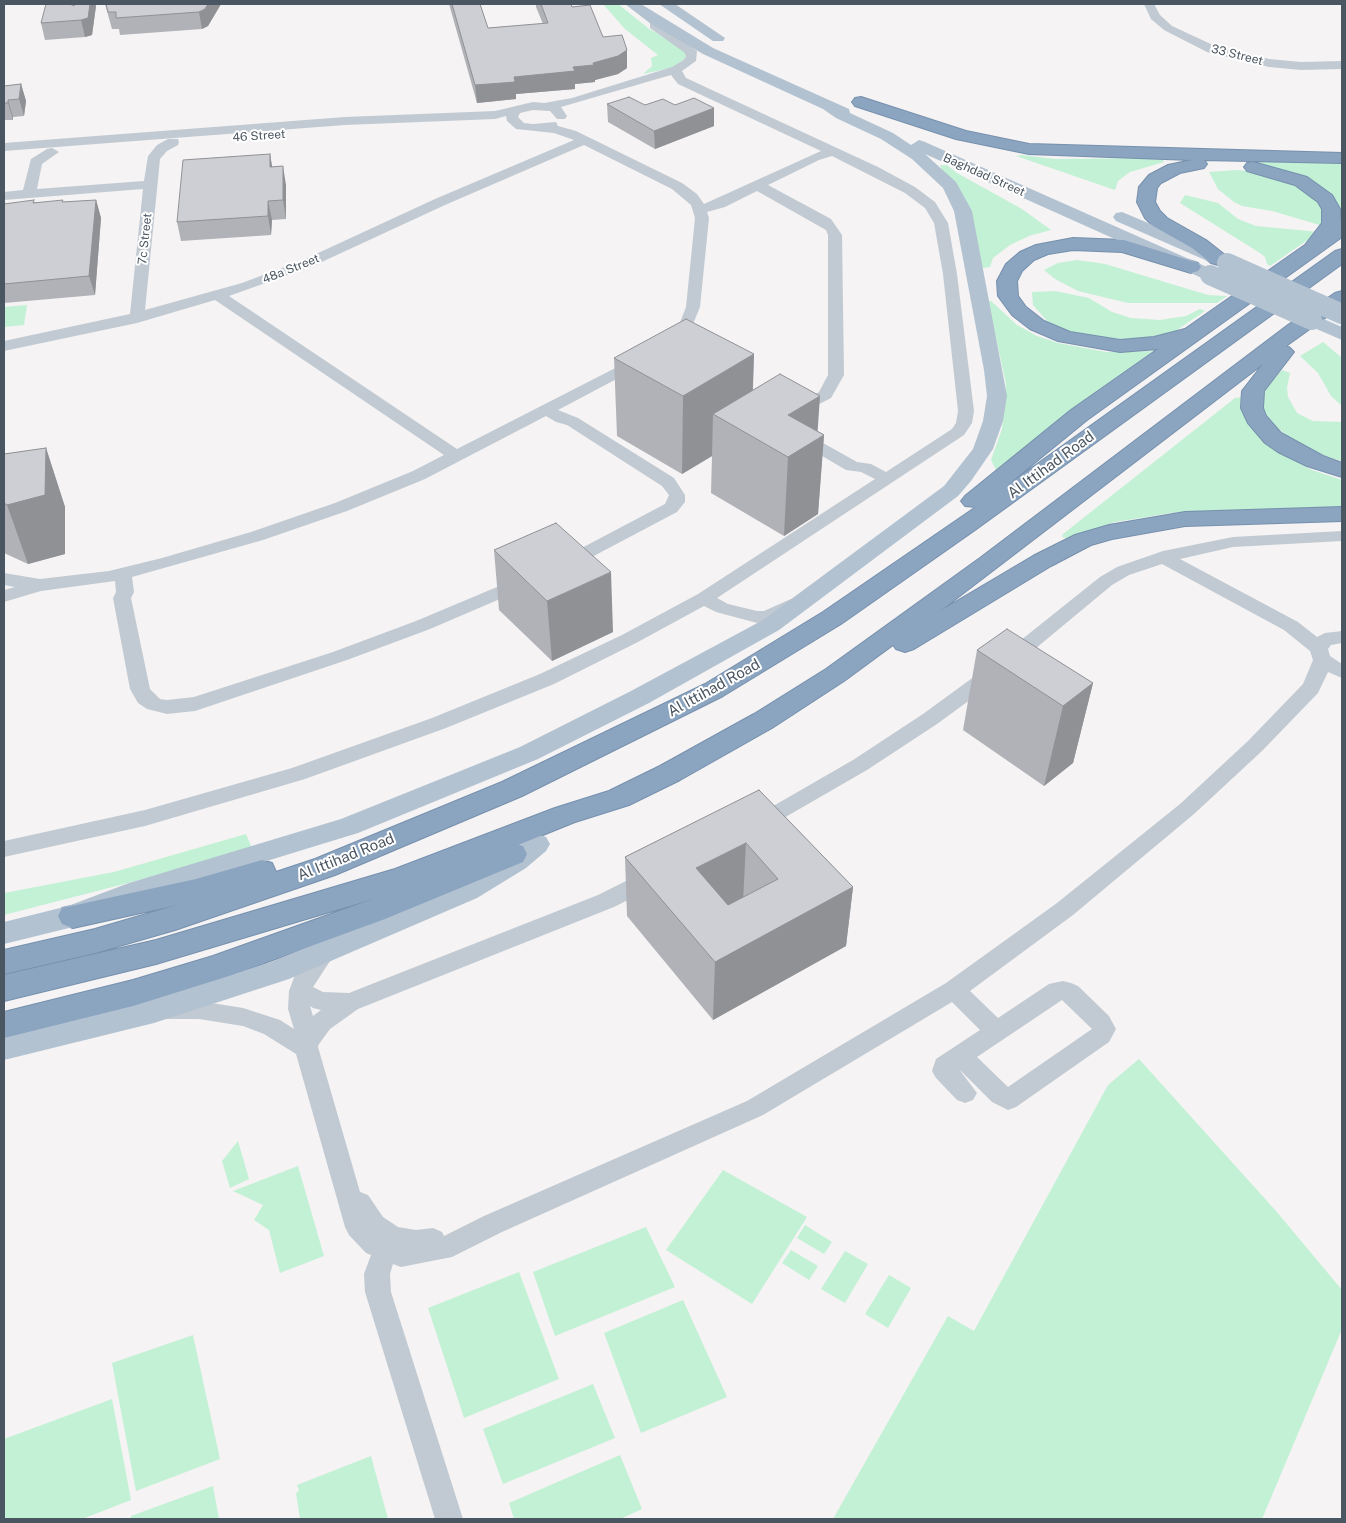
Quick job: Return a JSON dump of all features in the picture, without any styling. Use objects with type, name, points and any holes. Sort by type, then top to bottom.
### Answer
[{"type":"highway","points":[[861,102],[962,135],[1029,149],[1342,158]]},
{"type":"highway","points":[[1218,266],[1199,244],[1164,226],[1152,214],[1146,197],[1148,188],[1155,179],[1182,166],[1224,163],[1270,170],[1308,185],[1328,204],[1332,214],[1332,223],[1324,235],[1298,258]]},
{"type":"highway","points":[[869,592],[910,552],[1079,415],[1298,258],[1342,229]]},
{"type":"highway","points":[[1191,266],[1124,246],[1096,243],[1068,244],[1043,250],[1019,262],[1009,274],[1006,289],[1012,304],[1037,325],[1065,337],[1102,345],[1139,346],[1166,341],[1219,316]]},
{"type":"highway","name":"Al Ittihad Road","points":[[4,962],[95,940],[251,894],[325,867],[583,756],[714,690],[788,647],[1012,494],[1342,255]]},
{"type":"highway","points":[[4,1025],[133,993],[290,943],[427,890],[537,844],[619,798],[718,748],[836,675],[988,564],[1296,329],[1342,297]]},
{"type":"highway","points":[[1296,329],[1279,358],[1256,385],[1251,398],[1252,408],[1263,428],[1286,447],[1315,461],[1342,470]]},
{"type":"highway","points":[[836,675],[938,626],[1062,550],[1109,532],[1185,519],[1342,514]]},
{"type":"highway","points":[[4,988],[156,952],[325,904],[405,877],[565,815],[619,798]]},
{"type":"highway","points":[[73,916],[196,890],[352,841],[439,819]]},
{"type":"main road","name":"Baghdad Street","points":[[632,4],[656,21],[734,63],[836,100],[1191,266],[1218,266],[1342,314]]},
{"type":"main road","points":[[666,4],[696,26],[731,44]]},
{"type":"main road","points":[[754,56],[772,63]]},
{"type":"main road","name":"Baghdad Street","points":[[836,100],[861,102],[982,156]]},
{"type":"main road","points":[[4,933],[73,916],[138,890],[319,836],[415,801],[513,760],[575,730],[752,636],[807,599],[951,491],[983,449],[993,421],[997,396],[994,370],[966,221],[955,194],[936,170],[887,136],[842,115],[836,100]]},
{"type":"main road","name":"Baghdad Street","points":[[1026,175],[1062,191]]},
{"type":"main road","name":"Baghdad Street","points":[[1108,211],[1218,266],[1342,334]]},
{"type":"main road","points":[[4,1048],[154,1010],[238,985],[325,952],[468,891],[509,866],[537,844]]},
{"type":"street","name":"33 Street","points":[[1149,4],[1155,17],[1168,28],[1211,49],[1269,63],[1301,66],[1342,65]]},
{"type":"street","points":[[656,21],[656,28],[691,51],[692,58],[682,78]]},
{"type":"street","points":[[4,596],[40,585],[116,575],[300,522],[380,491],[456,456],[653,354],[678,335],[691,317],[702,218],[699,207],[692,197],[677,186],[570,129],[526,128],[515,118],[526,107],[574,102],[682,78]]},
{"type":"street","points":[[4,849],[145,818],[298,774],[438,723],[538,682],[621,643],[709,594],[953,436],[964,423],[966,411],[950,274],[941,223],[930,205],[910,190],[824,152],[682,78],[653,84],[594,102],[570,129]]},
{"type":"street","points":[[548,106],[556,109],[570,129]]},
{"type":"street","name":"46 Street","points":[[4,148],[345,121],[495,115],[515,118]]},
{"type":"street","name":"46 Street","points":[[4,156],[130,145],[515,118]]},
{"type":"street","name":"48a Street","points":[[4,350],[137,318],[218,295],[308,263],[563,148],[570,129]]},
{"type":"street","points":[[130,145],[147,150],[154,159],[158,151],[173,142]]},
{"type":"street","points":[[29,194],[35,165],[42,156],[52,152]]},
{"type":"street","points":[[699,207],[720,204],[824,152]]},
{"type":"street","points":[[18,154],[29,158],[35,165]]},
{"type":"street","name":"7c Street","points":[[137,318],[154,159]]},
{"type":"street","points":[[4,196],[151,184]]},
{"type":"street","points":[[753,186],[826,222],[832,228],[834,236],[836,375],[825,395],[788,420],[855,470],[882,481]]},
{"type":"street","points":[[218,295],[456,456]]},
{"type":"street","points":[[116,575],[114,592],[122,598],[140,690],[145,698],[154,704],[181,707],[340,656],[450,614],[544,574],[671,508],[676,502],[677,495],[668,482],[572,421],[562,418],[551,407]]},
{"type":"street","points":[[743,832],[860,765],[930,719],[993,672],[1106,581],[1123,571],[1163,557],[1254,539],[1342,536]]},
{"type":"street","points":[[1193,550],[1196,560],[1209,581]]},
{"type":"street","points":[[1163,557],[1329,646],[1342,672],[1311,688]]},
{"type":"street","points":[[4,579],[40,585]]},
{"type":"street","points":[[709,594],[719,606],[752,617],[767,617],[807,599]]},
{"type":"street","points":[[710,658],[741,636],[745,630],[744,618],[735,611]]},
{"type":"street","points":[[325,952],[308,972],[300,991],[299,1009],[349,1202],[358,1227],[365,1237],[385,1250],[401,1255],[430,1252],[456,1243],[493,1224],[748,1112],[814,1075],[954,990],[1066,909],[1168,825],[1255,746],[1311,688],[1329,646]]},
{"type":"street","points":[[154,1010],[199,1010],[243,1017],[272,1027],[301,1046],[307,1043],[322,1022],[350,1002],[606,901],[667,870]]},
{"type":"street","points":[[954,990],[996,1032]]},
{"type":"street","points":[[960,1055],[1000,1095],[1008,1100],[1100,1034],[1104,1029],[1101,1023],[1063,990],[1057,991],[946,1064],[944,1071],[965,1093]]},
{"type":"street","points":[[300,991],[321,1001],[350,1002]]},
{"type":"street","points":[[343,1174],[367,1217],[382,1232],[392,1237],[409,1241],[429,1241],[493,1224]]},
{"type":"street","points":[[385,1250],[377,1274],[378,1292],[449,1519]]},
{"type":"green space","points":[[603,4],[618,4],[648,28],[686,51],[686,57],[675,67],[643,74],[652,66],[651,58],[658,55],[625,29]]},
{"type":"green space","points":[[1016,156],[1055,159],[1162,158],[1164,162],[1130,172],[1118,181],[1115,190]]},
{"type":"green space","points":[[1246,159],[1342,162],[1342,218],[1283,171],[1247,161]]},
{"type":"green space","points":[[940,165],[947,165],[957,173],[1022,209],[1051,230],[1029,236],[1010,245],[993,258],[990,267],[983,268]]},
{"type":"green space","points":[[1237,170],[1255,172],[1288,180],[1314,196],[1323,208],[1323,226],[1272,211],[1242,206],[1234,202],[1218,189],[1209,172]]},
{"type":"green space","points":[[1185,195],[1218,203],[1238,219],[1256,226],[1319,232],[1270,266],[1267,264],[1265,257],[1260,253],[1180,203]]},
{"type":"green space","points":[[1077,260],[1105,264],[1208,295],[1227,296],[1217,303],[1128,303],[1078,291],[1055,279],[1044,270],[1058,263]]},
{"type":"green space","points":[[1055,291],[1089,298],[1112,312],[1131,318],[1160,320],[1186,316],[1200,309],[1205,311],[1168,336],[1133,342],[1073,335],[1049,323],[1033,305],[1032,292]]},
{"type":"green space","points":[[988,301],[991,301],[1017,325],[1037,336],[1058,343],[1106,352],[1154,351],[1088,397],[996,470],[991,460],[1002,429],[1006,384]]},
{"type":"green space","points":[[27,305],[24,325],[4,327],[4,307]]},
{"type":"green space","points":[[1323,342],[1342,358],[1342,406],[1331,396],[1318,373],[1300,356]]},
{"type":"green space","points":[[1282,370],[1290,373],[1287,388],[1288,397],[1297,413],[1313,421],[1342,422],[1342,461],[1321,455],[1292,440],[1269,421],[1263,410],[1262,399],[1266,388]]},
{"type":"green space","points":[[1242,397],[1280,453],[1312,470],[1342,480],[1342,508],[1171,513],[1115,522],[1067,538],[1062,537],[1063,534],[1235,398]]},
{"type":"green space","points":[[246,834],[252,848],[4,915],[4,893],[114,872]]},
{"type":"green space","points":[[1139,1059],[1276,1211],[1342,1290],[1342,1329],[1262,1519],[833,1519],[948,1316],[974,1331],[1108,1085]]},
{"type":"green space","points":[[238,1141],[249,1179],[230,1188],[222,1161]]},
{"type":"green space","points":[[298,1166],[324,1256],[280,1273],[269,1230],[254,1220],[263,1205],[233,1191]]},
{"type":"green space","points":[[723,1170],[807,1217],[752,1304],[666,1250]]},
{"type":"green space","points":[[805,1225],[832,1242],[824,1254],[797,1238]]},
{"type":"green space","points":[[646,1227],[675,1287],[555,1336],[533,1272]]},
{"type":"green space","points":[[791,1250],[818,1266],[809,1280],[782,1263]]},
{"type":"green space","points":[[845,1251],[868,1264],[845,1303],[821,1289]]},
{"type":"green space","points":[[519,1272],[559,1379],[464,1418],[428,1308]]},
{"type":"green space","points":[[889,1275],[911,1288],[888,1328],[865,1314]]},
{"type":"green space","points":[[683,1300],[727,1397],[641,1433],[604,1333]]},
{"type":"green space","points":[[193,1335],[220,1459],[136,1491],[112,1363]]},
{"type":"green space","points":[[593,1384],[615,1438],[503,1484],[483,1429]]},
{"type":"green space","points":[[112,1399],[131,1500],[82,1519],[5,1519],[4,1439]]},
{"type":"green space","points":[[620,1455],[642,1509],[620,1519],[514,1519],[509,1503]]},
{"type":"green space","points":[[371,1456],[388,1519],[300,1519],[296,1493],[299,1491],[297,1485]]},
{"type":"green space","points":[[213,1486],[219,1519],[131,1519],[131,1516]]},
{"type":"building","points":[[46,4],[70,4],[74,6],[75,4],[90,4],[88,18],[41,23]]},
{"type":"building","points":[[106,4],[208,4],[205,9],[199,12],[116,18],[116,12],[108,12]]},
{"type":"building","points":[[452,4],[480,4],[488,28],[548,23],[541,4],[571,4],[572,7],[590,5],[603,37],[622,35],[627,50],[618,56],[593,63],[594,65],[573,67],[575,71],[514,77],[515,82],[475,85]]},
{"type":"building","points":[[21,84],[19,99],[8,100],[8,103],[4,103],[4,86]]},
{"type":"building","points":[[629,97],[645,105],[663,99],[675,105],[694,98],[714,108],[654,131],[607,104]]},
{"type":"building","points":[[270,154],[270,167],[283,166],[283,200],[268,201],[268,216],[177,222],[183,160]]},
{"type":"building","points":[[34,200],[33,203],[63,200],[62,202],[96,200],[89,276],[4,284],[4,204]]},
{"type":"building","points":[[686,319],[754,354],[683,396],[614,358]]},
{"type":"building","points":[[780,374],[820,396],[788,415],[824,435],[788,457],[713,414]]},
{"type":"building","points":[[46,448],[45,495],[7,505],[4,503],[4,454]]},
{"type":"building","points":[[556,523],[611,572],[547,601],[494,550]]},
{"type":"building","points":[[1007,629],[1093,683],[1063,706],[977,650]]},
{"type":"building","points":[[759,790],[853,887],[715,962],[625,857]],"holes":[[[746,843],[778,879],[728,905],[696,868]]]}]
